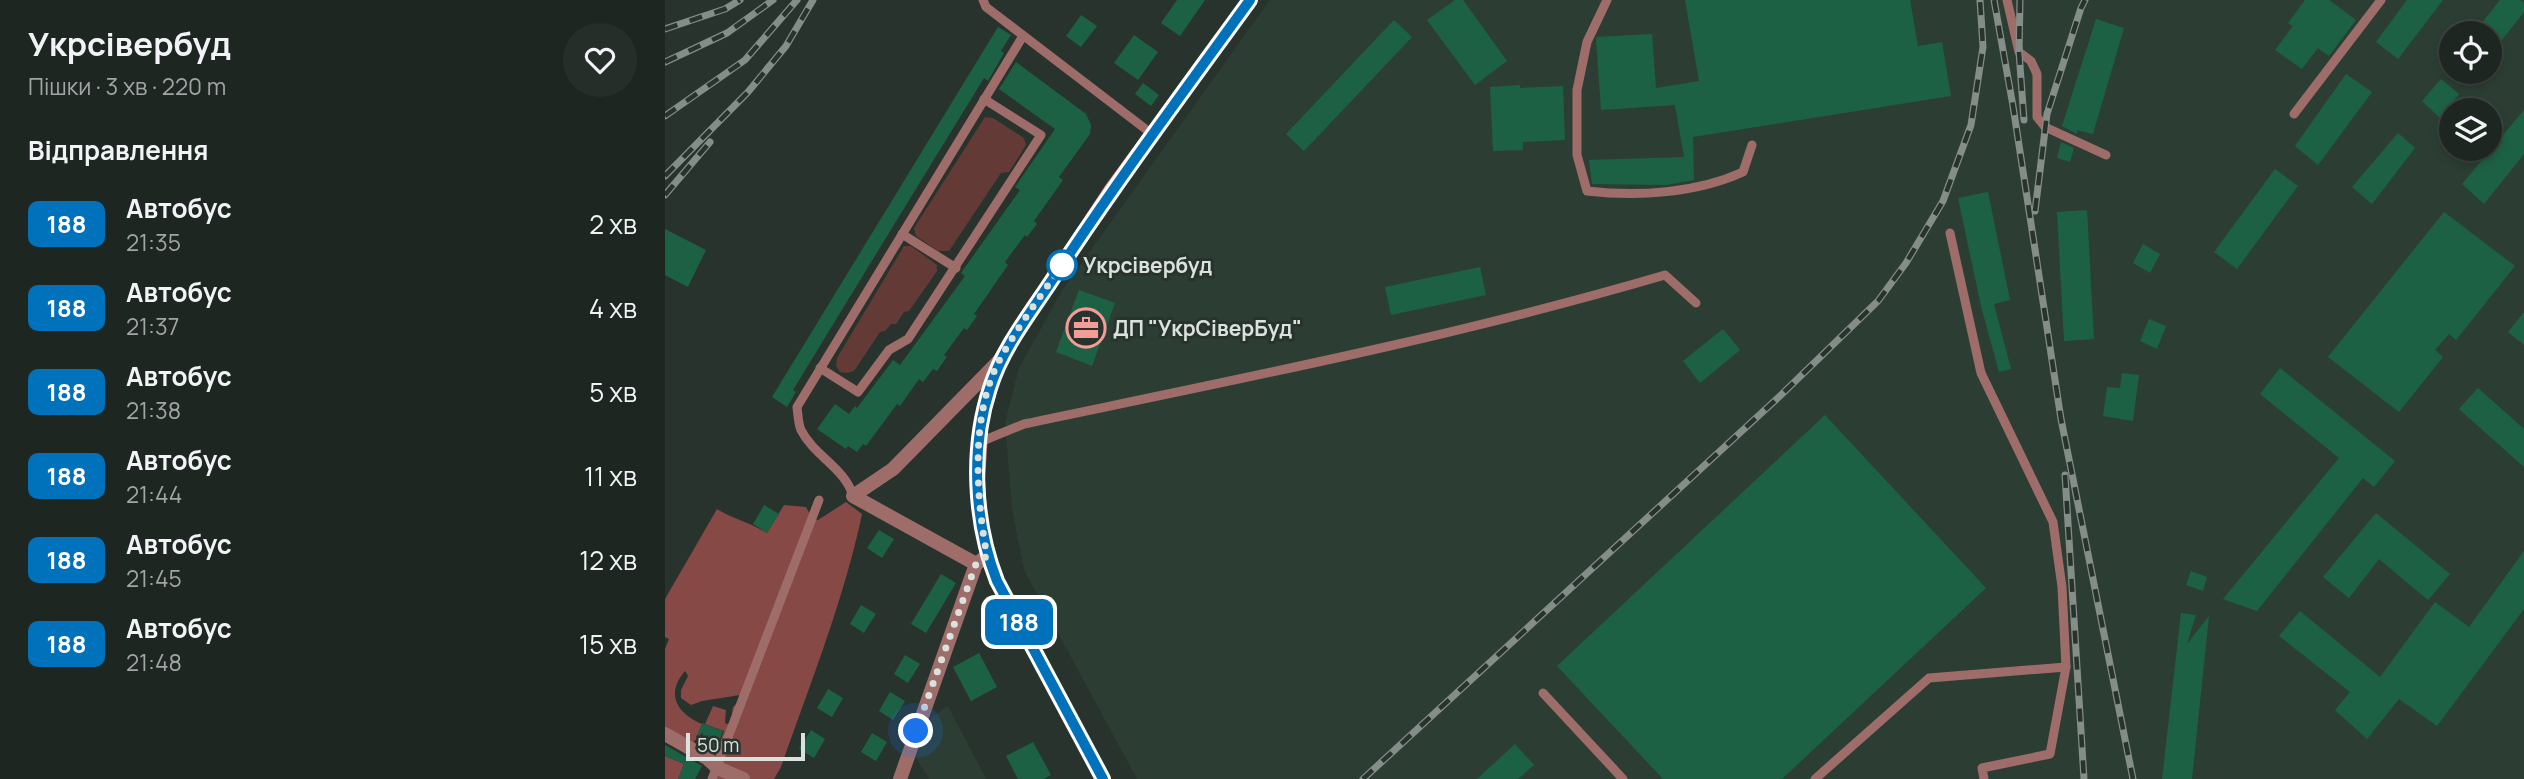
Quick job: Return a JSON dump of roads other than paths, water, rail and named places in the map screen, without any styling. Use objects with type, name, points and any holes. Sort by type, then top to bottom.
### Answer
[{"type":"street","points":[[1103,779],[997,581],[981,560],[853,496],[893,469],[999,361],[1110,191],[1250,0]]},
{"type":"street","points":[[899,779],[981,560],[978,480],[982,417],[999,361]]},
{"type":"street","points":[[665,734],[708,758],[715,774],[743,779]]},
{"type":"lane","points":[[983,0],[986,8],[1152,134]]},
{"type":"lane","points":[[1607,0],[1587,42],[1577,90],[1577,155],[1587,191],[1613,194],[1667,191],[1720,182],[1743,172],[1752,145]]},
{"type":"lane","points":[[2007,0],[2019,52],[2031,61],[2037,74],[2038,117],[2045,127],[2106,155]]},
{"type":"lane","points":[[2294,114],[2381,0]]},
{"type":"lane","points":[[853,496],[849,482],[809,442],[799,428],[797,407],[1023,36]]},
{"type":"lane","points":[[820,368],[857,392],[889,350],[908,339],[1041,135],[984,99]]},
{"type":"lane","points":[[1950,233],[1981,373],[2053,522],[2062,587],[2066,667],[2050,754],[1982,768],[1984,779]]},
{"type":"lane","points":[[902,234],[956,268]]},
{"type":"lane","points":[[980,442],[1024,424],[1367,351],[1592,296],[1665,275],[1696,303]]},
{"type":"lane","points":[[715,774],[819,500]]},
{"type":"lane","points":[[1815,779],[1929,678],[2066,667]]},
{"type":"lane","points":[[1543,693],[1623,779]]},
{"type":"railway","points":[[665,29],[725,9],[740,0]]},
{"type":"railway","points":[[665,62],[727,33],[773,0]]},
{"type":"railway","points":[[665,116],[745,60],[797,0]]},
{"type":"railway","points":[[665,176],[748,92],[786,46],[813,0]]},
{"type":"railway","points":[[1363,779],[1781,395],[1878,301],[1906,263],[1943,201],[1971,125],[1983,47],[1980,0]]},
{"type":"railway","points":[[1994,0],[2061,419],[2133,779]]},
{"type":"railway","points":[[2020,0],[2019,52],[2024,120]]},
{"type":"railway","points":[[2035,211],[2047,114],[2085,0]]},
{"type":"railway","points":[[665,195],[710,142]]},
{"type":"railway","points":[[2065,475],[2084,779]]},
{"type":"place","name":"Укрсівербуд","points":[[1062,265]]},
{"type":"place","name":"ДП \"УкрСіверБуд\"","points":[[1086,328]]}]
